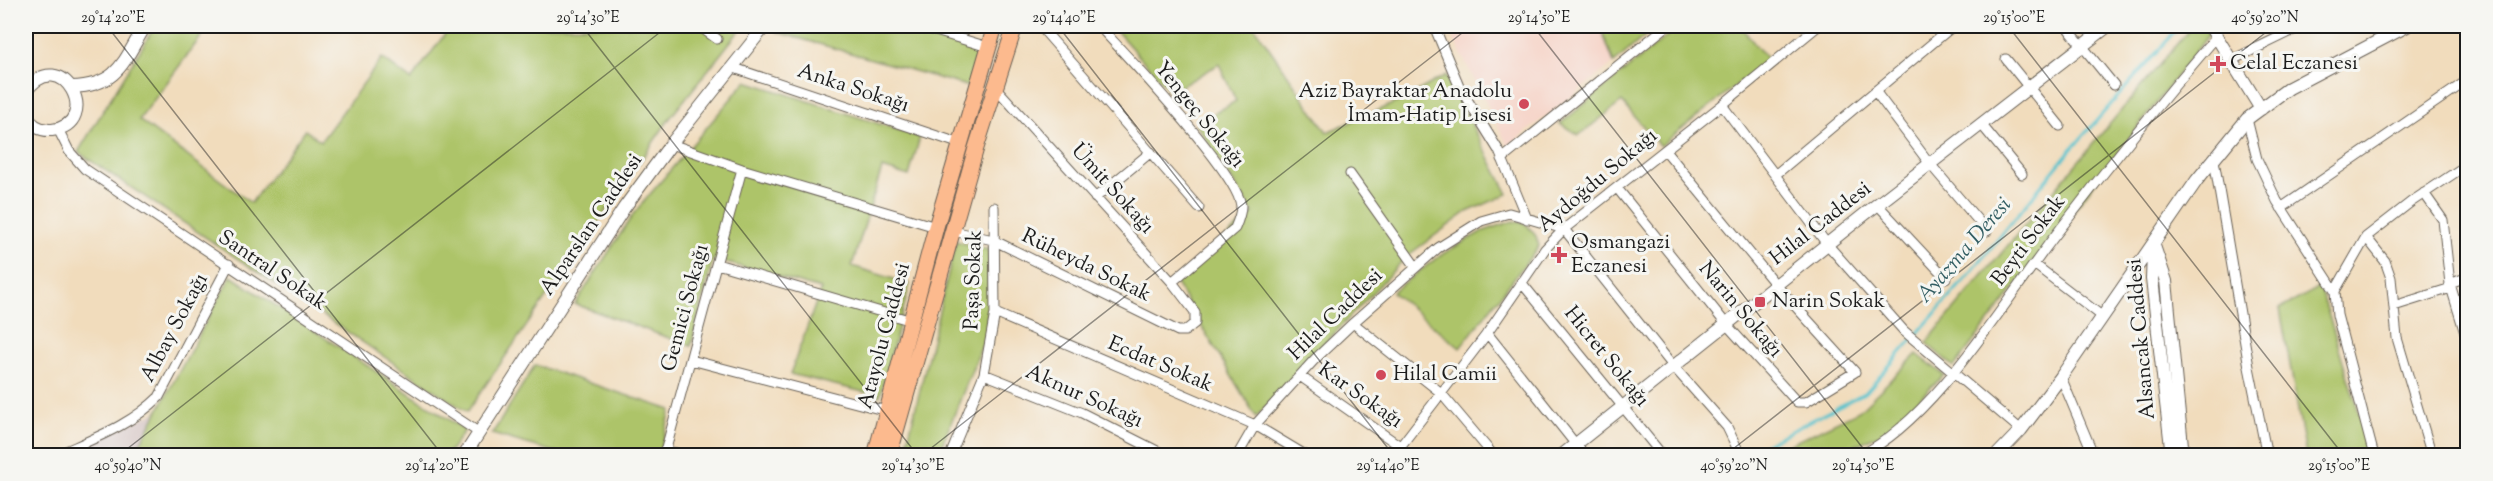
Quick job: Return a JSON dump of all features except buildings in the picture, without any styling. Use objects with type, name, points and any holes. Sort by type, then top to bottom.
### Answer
[{"type":"main road","name":"Atayolu Caddesi","points":[[875,456],[936,227],[995,26]]},
{"type":"main road","name":"Atayolu Caddesi","points":[[890,456],[953,231],[1015,26]]},
{"type":"street","points":[[27,86],[47,76],[57,77],[72,87],[90,86],[116,74],[145,26]]},
{"type":"street","points":[[699,26],[717,39]]},
{"type":"street","name":"Alparslan Caddesi","points":[[464,456],[624,208],[671,144],[734,68],[765,26]]},
{"type":"street","points":[[919,26],[988,48]]},
{"type":"street","points":[[1040,26],[1199,208]]},
{"type":"street","name":"Yengeç Sokağı","points":[[1099,26],[1205,147],[1234,187],[1241,205],[1240,217],[1235,228],[1172,282]]},
{"type":"street","points":[[1434,26],[1460,88],[1502,159],[1527,219],[1564,229],[1673,366],[1727,427],[1738,450]]},
{"type":"street","points":[[1502,159],[1667,26]]},
{"type":"street","name":"Aydoğdu Sokağı","points":[[1393,456],[1487,333],[1545,249],[1564,229],[1818,26]]},
{"type":"street","points":[[1775,175],[1953,26]]},
{"type":"street","points":[[2066,26],[2114,85]]},
{"type":"street","name":"Hilal Caddesi","points":[[1561,456],[1827,244],[2108,26]]},
{"type":"street","points":[[2232,60],[2301,26]]},
{"type":"street","points":[[2003,453],[2061,377],[2198,180],[2247,119],[2289,88],[2407,26]]},
{"type":"street","points":[[2214,31],[2261,109]]},
{"type":"street","name":"Beyti Sokak","points":[[1859,456],[1908,422],[1953,372],[2034,264],[2175,85],[2214,31]]},
{"type":"street","points":[[2006,58],[2060,126]]},
{"type":"street","name":"Anka Sokağı","points":[[734,68],[961,144]]},
{"type":"street","points":[[2281,208],[2468,80]]},
{"type":"street","points":[[27,118],[39,128],[58,129],[71,120],[75,113],[77,105],[72,87]]},
{"type":"street","name":"Ümit Sokağı","points":[[996,88],[1172,282],[1195,312],[1196,318]]},
{"type":"street","points":[[1875,92],[1930,164],[1987,231]]},
{"type":"street","points":[[1722,105],[1827,244],[1904,331],[2021,430]]},
{"type":"street","points":[[2247,119],[2257,159],[2281,208],[2335,291],[2337,315],[2374,456]]},
{"type":"street","points":[[1981,124],[2022,174]]},
{"type":"street","name":"Santral Sokak","points":[[58,129],[69,151],[85,169],[478,432]]},
{"type":"street","points":[[671,144],[742,169],[953,231]]},
{"type":"street","points":[[1665,150],[1776,285]]},
{"type":"street","points":[[1095,198],[1151,152]]},
{"type":"street","points":[[2214,160],[2249,367],[2267,456]]},
{"type":"street","points":[[2335,291],[2366,237],[2424,193],[2468,164]]},
{"type":"street","name":"Gemici Sokağı","points":[[664,453],[742,169]]},
{"type":"street","points":[[1350,174],[1416,267]]},
{"type":"street","name":"Narin Sokağı","points":[[1617,188],[1726,324],[1774,379],[1799,403],[1806,402],[1855,372],[1776,285]]},
{"type":"street","points":[[2424,193],[2443,220],[2450,284],[2468,343]]},
{"type":"street","points":[[1878,204],[1946,278]]},
{"type":"street","name":"Paşa Sokak","points":[[950,456],[984,374],[995,313],[993,207]]},
{"type":"street","name":"Hilal Caddesi","points":[[1237,456],[1255,425],[1300,376],[1353,323],[1438,248],[1481,221],[1509,213],[1527,219]]},
{"type":"street","name":"Rüheyda Sokak","points":[[953,231],[993,240],[1178,331],[1191,328],[1196,318]]},
{"type":"street","points":[[2366,237],[2385,261],[2391,278],[2397,338],[2432,456]]},
{"type":"street","name":"Alsancak Caddesi","points":[[2154,246],[2152,279],[2172,456]]},
{"type":"street","name":"Alsancak Caddesi","points":[[2154,246],[2166,281],[2182,456]]},
{"type":"street","name":"Albay Sokağı","points":[[54,456],[127,424],[159,397],[229,264]]},
{"type":"street","points":[[717,264],[912,321]]},
{"type":"street","points":[[2034,264],[2103,317]]},
{"type":"street","points":[[2394,306],[2448,289],[2450,284],[2468,277]]},
{"type":"street","name":"Hicret Sokağı","points":[[1521,282],[1663,456]]},
{"type":"street","name":"Ecdat Sokak","points":[[995,313],[1255,425],[1307,456]]},
{"type":"street","points":[[1353,323],[1440,392],[1494,456]]},
{"type":"street","points":[[1487,333],[1584,456]]},
{"type":"street","points":[[691,360],[887,411]]},
{"type":"street","name":"Aknur Sokağı","points":[[984,374],[1082,412],[1167,456]]},
{"type":"street","name":"Kar Sokağı","points":[[1300,376],[1400,446]]},
{"type":"street","points":[[2061,377],[2094,456]]},
{"type":"street","points":[[664,453],[688,456]]},
{"type":"shaded area","name":"Aziz Bayraktar Anadolu İmam-Hatip Lisesi","points":[[1447,26],[1600,26],[1614,63],[1508,146]]},
{"type":"shaded area","points":[[157,412],[134,455],[61,455]]},
{"type":"green space","points":[[155,26],[209,26],[139,120],[251,203],[305,130],[321,141],[382,58],[411,80],[451,26],[743,26],[670,118],[467,412],[78,152]]},
{"type":"green space","points":[[782,26],[898,26],[982,51],[970,87],[777,32]]},
{"type":"green space","points":[[1112,26],[1254,26],[1327,132],[1402,100],[1446,75],[1508,194],[1467,212],[1407,256],[1256,417],[1175,282],[1253,213],[1196,124],[1236,101],[1219,64],[1171,92]]},
{"type":"green space","points":[[1600,26],[1656,26],[1614,63]]},
{"type":"green space","points":[[1679,26],[1740,26],[1768,60],[1660,146],[1622,102],[1579,135],[1560,124]]},
{"type":"green space","points":[[2192,26],[2203,26],[2209,34],[1954,367],[1926,343]]},
{"type":"green space","points":[[746,81],[920,137],[909,176],[882,168],[852,266],[910,284],[880,396],[790,374],[821,289],[713,259],[691,346],[575,304],[634,213]]},
{"type":"green space","points":[[1513,221],[1526,224],[1536,236],[1539,246],[1460,348],[1392,292],[1441,255],[1481,232]]},
{"type":"green space","points":[[956,241],[989,250],[987,333],[938,455],[904,456]]},
{"type":"green space","points":[[231,276],[465,430],[447,455],[134,455]]},
{"type":"green space","points":[[2320,287],[2372,455],[2306,455],[2280,309]]},
{"type":"green space","points":[[1917,354],[1944,375],[1886,431],[1835,455],[1768,455],[1859,411]]},
{"type":"green space","points":[[535,365],[671,410],[659,455],[565,455],[492,434]]},
{"type":"waterway","name":"Ayazma Deresi","points":[[1743,456],[1866,392],[1968,276],[2068,153],[2180,26]]},
{"type":"place","name":"Celal Eczanesi","points":[[2218,64]]},
{"type":"place","name":"Aziz Bayraktar Anadolu İmam-Hatip Lisesi","points":[[1524,104]]},
{"type":"place","name":"Osmangazi Eczanesi","points":[[1559,255]]},
{"type":"place","name":"Narin Sokak","points":[[1760,302]]},
{"type":"place","name":"Hilal Camii","points":[[1381,375]]}]
